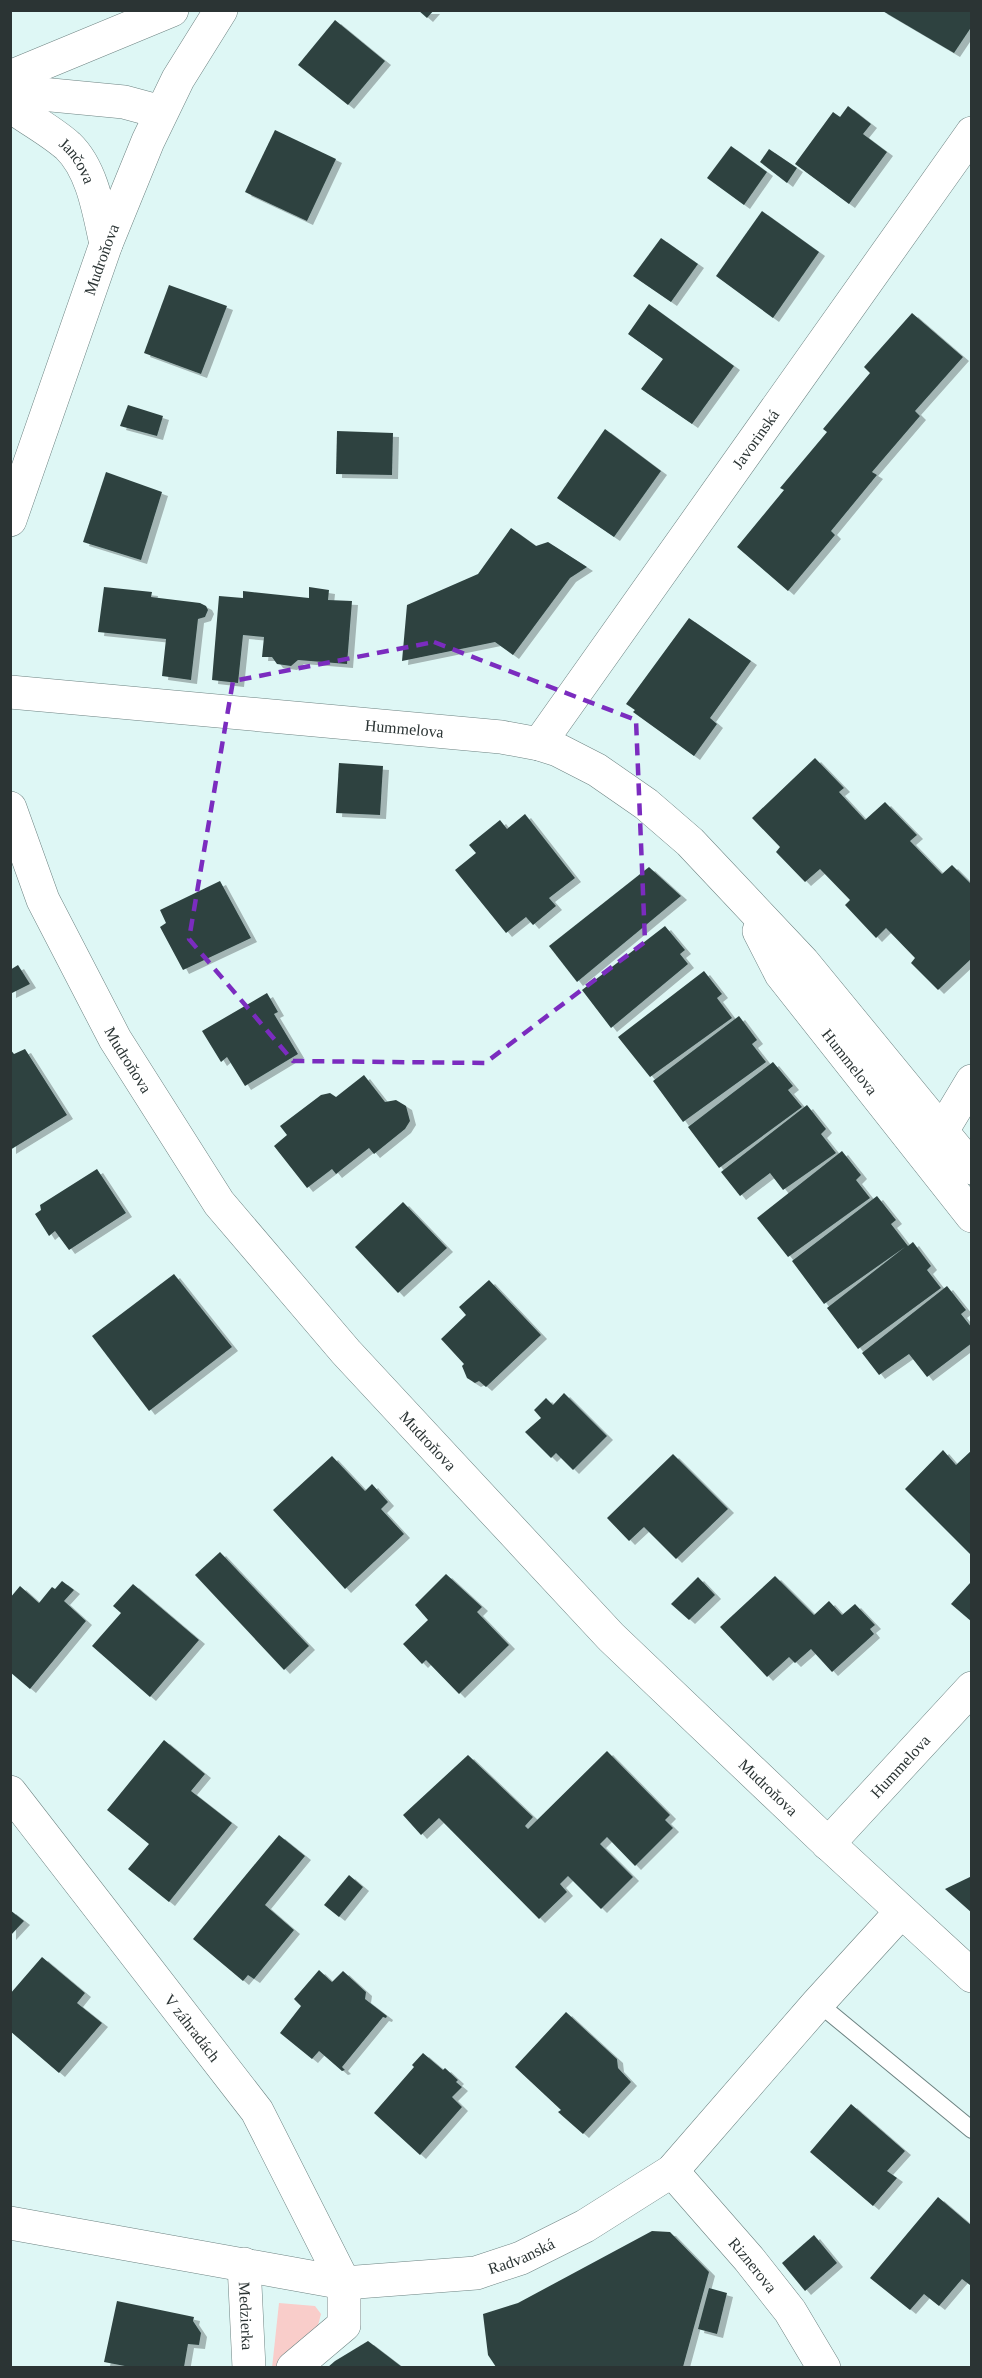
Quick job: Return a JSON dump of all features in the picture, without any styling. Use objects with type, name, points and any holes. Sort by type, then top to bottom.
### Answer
[{"type":"street","points":[[10,77],[172,10]]},
{"type":"street","name":"Mudroňova","points":[[10,520],[106,244],[161,112],[178,79],[221,10]]},
{"type":"street","points":[[10,91],[124,102],[161,112]]},
{"type":"street","name":"Jančova","points":[[10,106],[68,146],[80,162],[93,192],[106,244]]},
{"type":"street","name":"Javorinská","points":[[539,744],[972,133]]},
{"type":"street","name":"Hummelova","points":[[10,692],[501,737],[558,750],[597,770],[646,804],[690,842],[803,962],[972,1168]]},
{"type":"street","name":"Mudroňova","points":[[10,808],[43,900],[115,1039],[219,1203],[346,1352],[611,1637],[828,1844],[972,1976]]},
{"type":"street","name":"Hummelova","points":[[743,900],[781,974],[972,1216]]},
{"type":"street","points":[[942,1131],[972,1081]]},
{"type":"street","name":"Hummelova","points":[[828,1844],[972,1688]]},
{"type":"street","name":"V záhradách","points":[[10,1792],[257,2111],[344,2283]]},
{"type":"street","name":"Radvanská","points":[[10,2223],[344,2283],[476,2273],[512,2261],[585,2226],[672,2171],[818,2003],[901,1912]]},
{"type":"street","name":"Riznerova","points":[[672,2171],[790,2310],[824,2367]]},
{"type":"street","name":"Medzierka","points":[[244,2264],[249,2367]]},
{"type":"street","points":[[293,2367],[344,2325],[344,2283]]},
{"type":"lane","points":[[818,2003],[972,2130]]},
{"type":"highlighted area","points":[[434,642],[636,720],[645,942],[485,1063],[293,1061],[189,939],[233,681]]},
{"type":"shaded area","points":[[279,2303],[315,2306],[321,2314],[316,2333],[282,2367],[272,2368]]},
{"type":"building","points":[[418,10],[434,10],[427,18]]},
{"type":"building","points":[[881,10],[972,10],[972,26],[954,53]]},
{"type":"building","points":[[335,20],[385,61],[348,105],[298,65]]},
{"type":"building","points":[[848,106],[871,124],[863,134],[887,152],[849,204],[795,164],[833,112],[840,117]]},
{"type":"building","points":[[275,130],[336,159],[307,221],[245,192]]},
{"type":"building","points":[[731,146],[767,172],[744,205],[707,178]]},
{"type":"building","points":[[769,149],[797,168],[787,183],[760,162]]},
{"type":"building","points":[[762,211],[819,252],[773,318],[716,276]]},
{"type":"building","points":[[661,238],[698,264],[671,302],[633,276]]},
{"type":"building","points":[[169,285],[227,306],[201,374],[144,353]]},
{"type":"building","points":[[649,304],[734,366],[692,424],[641,389],[663,359],[628,334]]},
{"type":"building","points":[[912,313],[963,357],[915,411],[920,416],[872,472],[877,475],[831,531],[835,535],[788,591],[737,547],[784,490],[780,488],[827,432],[823,429],[870,373],[864,367]]},
{"type":"building","points":[[128,405],[163,416],[157,436],[120,426]]},
{"type":"building","points":[[605,429],[661,471],[614,537],[557,498]]},
{"type":"building","points":[[337,431],[393,433],[392,475],[336,474]]},
{"type":"building","points":[[106,472],[162,492],[141,560],[83,542]]},
{"type":"building","points":[[511,528],[536,546],[548,542],[587,567],[570,578],[513,655],[495,642],[402,661],[407,605],[478,574]]},
{"type":"building","points":[[104,587],[152,592],[151,597],[200,603],[206,606],[208,610],[205,617],[198,619],[191,680],[162,676],[166,639],[98,632]]},
{"type":"building","points":[[309,587],[329,590],[328,600],[352,601],[347,664],[298,660],[291,666],[277,664],[272,657],[262,657],[264,637],[243,635],[238,683],[212,680],[219,596],[243,598],[243,591],[309,598]]},
{"type":"building","points":[[689,618],[751,661],[710,718],[717,724],[694,756],[633,712],[635,710],[626,704]]},
{"type":"building","points":[[815,758],[844,788],[839,792],[865,820],[885,802],[917,835],[910,841],[942,874],[952,865],[972,885],[972,958],[938,990],[911,963],[915,958],[886,928],[876,938],[845,905],[850,900],[820,869],[805,882],[776,852],[780,847],[752,818]]},
{"type":"building","points":[[339,763],[383,766],[380,815],[336,813]]},
{"type":"building","points":[[525,814],[575,878],[549,898],[556,906],[533,925],[526,917],[506,933],[455,870],[476,853],[469,845],[500,820],[507,829]]},
{"type":"building","points":[[649,867],[681,896],[577,982],[549,946]]},
{"type":"building","points":[[220,881],[251,938],[183,970],[160,927],[166,923],[160,910]]},
{"type":"building","points":[[665,926],[685,950],[680,954],[688,964],[611,1028],[582,990]]},
{"type":"building","points":[[18,965],[30,984],[10,994],[10,970]]},
{"type":"building","points":[[704,971],[722,994],[717,998],[732,1018],[650,1077],[618,1037]]},
{"type":"building","points":[[267,993],[278,1012],[274,1014],[298,1054],[245,1086],[227,1057],[221,1062],[202,1031]]},
{"type":"building","points":[[739,1016],[757,1040],[752,1044],[766,1062],[683,1122],[653,1081]]},
{"type":"building","points":[[10,1049],[14,1054],[25,1049],[67,1115],[10,1150]]},
{"type":"building","points":[[773,1062],[793,1086],[788,1090],[802,1107],[719,1168],[688,1127]]},
{"type":"building","points":[[364,1075],[385,1102],[396,1100],[406,1106],[410,1121],[405,1129],[374,1154],[369,1148],[336,1174],[332,1169],[307,1188],[274,1146],[287,1135],[280,1126],[321,1095],[330,1093],[336,1097]]},
{"type":"building","points":[[807,1105],[826,1129],[821,1134],[836,1153],[783,1190],[770,1173],[740,1196],[721,1172]]},
{"type":"building","points":[[842,1151],[861,1175],[856,1180],[870,1198],[788,1257],[757,1218]]},
{"type":"building","points":[[97,1169],[126,1213],[69,1250],[55,1231],[49,1236],[35,1214],[41,1210],[40,1205]]},
{"type":"building","points":[[877,1196],[896,1220],[891,1224],[908,1246],[913,1242],[931,1266],[927,1270],[941,1288],[858,1349],[827,1308],[905,1247],[824,1304],[792,1261]]},
{"type":"building","points":[[403,1202],[447,1248],[398,1293],[355,1247]]},
{"type":"building","points":[[174,1274],[232,1347],[149,1411],[92,1336]]},
{"type":"building","points":[[489,1280],[541,1335],[486,1387],[479,1381],[475,1383],[467,1378],[462,1366],[464,1364],[441,1339],[466,1315],[459,1307]]},
{"type":"building","points":[[947,1286],[966,1310],[961,1314],[972,1328],[972,1343],[927,1377],[909,1354],[879,1375],[862,1353]]},
{"type":"building","points":[[564,1393],[607,1436],[573,1470],[556,1453],[551,1458],[525,1432],[541,1418],[534,1410],[546,1398],[553,1405]]},
{"type":"building","points":[[943,1450],[956,1465],[972,1450],[972,1556],[905,1489]]},
{"type":"building","points":[[673,1454],[728,1509],[676,1559],[644,1527],[629,1541],[607,1518]]},
{"type":"building","points":[[332,1456],[365,1491],[372,1484],[388,1502],[381,1509],[404,1534],[345,1589],[273,1510]]},
{"type":"building","points":[[220,1552],[309,1646],[284,1670],[195,1575]]},
{"type":"building","points":[[446,1574],[482,1607],[477,1612],[509,1645],[459,1694],[426,1660],[422,1664],[403,1644],[428,1620],[415,1605]]},
{"type":"building","points":[[775,1576],[814,1615],[829,1601],[842,1615],[855,1604],[875,1625],[870,1629],[874,1634],[832,1672],[811,1649],[795,1663],[789,1657],[767,1677],[720,1627]]},
{"type":"building","points":[[698,1577],[715,1595],[689,1620],[671,1604]]},
{"type":"building","points":[[62,1581],[74,1590],[64,1601],[86,1621],[30,1689],[10,1672],[10,1598],[20,1586],[39,1603],[52,1587],[55,1589]]},
{"type":"building","points":[[970,1583],[972,1584],[972,1622],[951,1604]]},
{"type":"building","points":[[133,1584],[199,1640],[150,1697],[92,1646],[121,1613],[113,1606]]},
{"type":"building","points":[[164,1740],[205,1774],[191,1791],[232,1823],[169,1902],[128,1869],[149,1844],[107,1810]]},
{"type":"building","points":[[607,1751],[670,1815],[665,1820],[673,1828],[635,1866],[607,1837],[600,1844],[633,1877],[601,1909],[568,1876],[560,1884],[567,1892],[539,1919],[439,1818],[421,1835],[403,1815],[468,1755],[533,1817],[525,1826],[528,1829]]},
{"type":"building","points":[[279,1835],[305,1856],[265,1905],[294,1930],[254,1979],[248,1975],[243,1981],[193,1939]]},
{"type":"building","points":[[349,1875],[363,1887],[339,1917],[324,1905]]},
{"type":"building","points":[[972,1876],[972,1913],[945,1889]]},
{"type":"building","points":[[10,1910],[24,1921],[10,1936]]},
{"type":"building","points":[[42,1957],[85,1993],[77,2003],[102,2023],[59,2073],[10,2031],[10,1994]]},
{"type":"building","points":[[319,1970],[332,1982],[343,1971],[366,1992],[365,1999],[387,2016],[383,2017],[342,2067],[345,2070],[342,2071],[319,2051],[312,2059],[280,2033],[301,2006],[294,1999]]},
{"type":"building","points":[[566,2012],[617,2059],[618,2068],[631,2082],[583,2134],[558,2112],[561,2110],[515,2067]]},
{"type":"building","points":[[423,2053],[458,2080],[456,2082],[462,2087],[452,2097],[462,2107],[420,2155],[374,2113],[414,2067],[412,2065]]},
{"type":"building","points":[[851,2104],[905,2151],[887,2171],[897,2178],[873,2206],[810,2152]]},
{"type":"building","points":[[938,2197],[972,2226],[972,2284],[962,2279],[939,2306],[924,2294],[910,2310],[870,2278]]},
{"type":"building","points":[[652,2231],[670,2232],[709,2272],[683,2367],[496,2367],[488,2355],[483,2314],[518,2303]]},
{"type":"building","points":[[814,2235],[837,2263],[805,2291],[782,2263]]},
{"type":"building","points":[[709,2288],[727,2293],[717,2334],[698,2329]]},
{"type":"building","points":[[117,2301],[194,2317],[193,2321],[201,2333],[199,2345],[188,2344],[184,2367],[130,2367],[104,2362]]},
{"type":"building","points":[[368,2341],[402,2367],[328,2367],[335,2361]]}]
